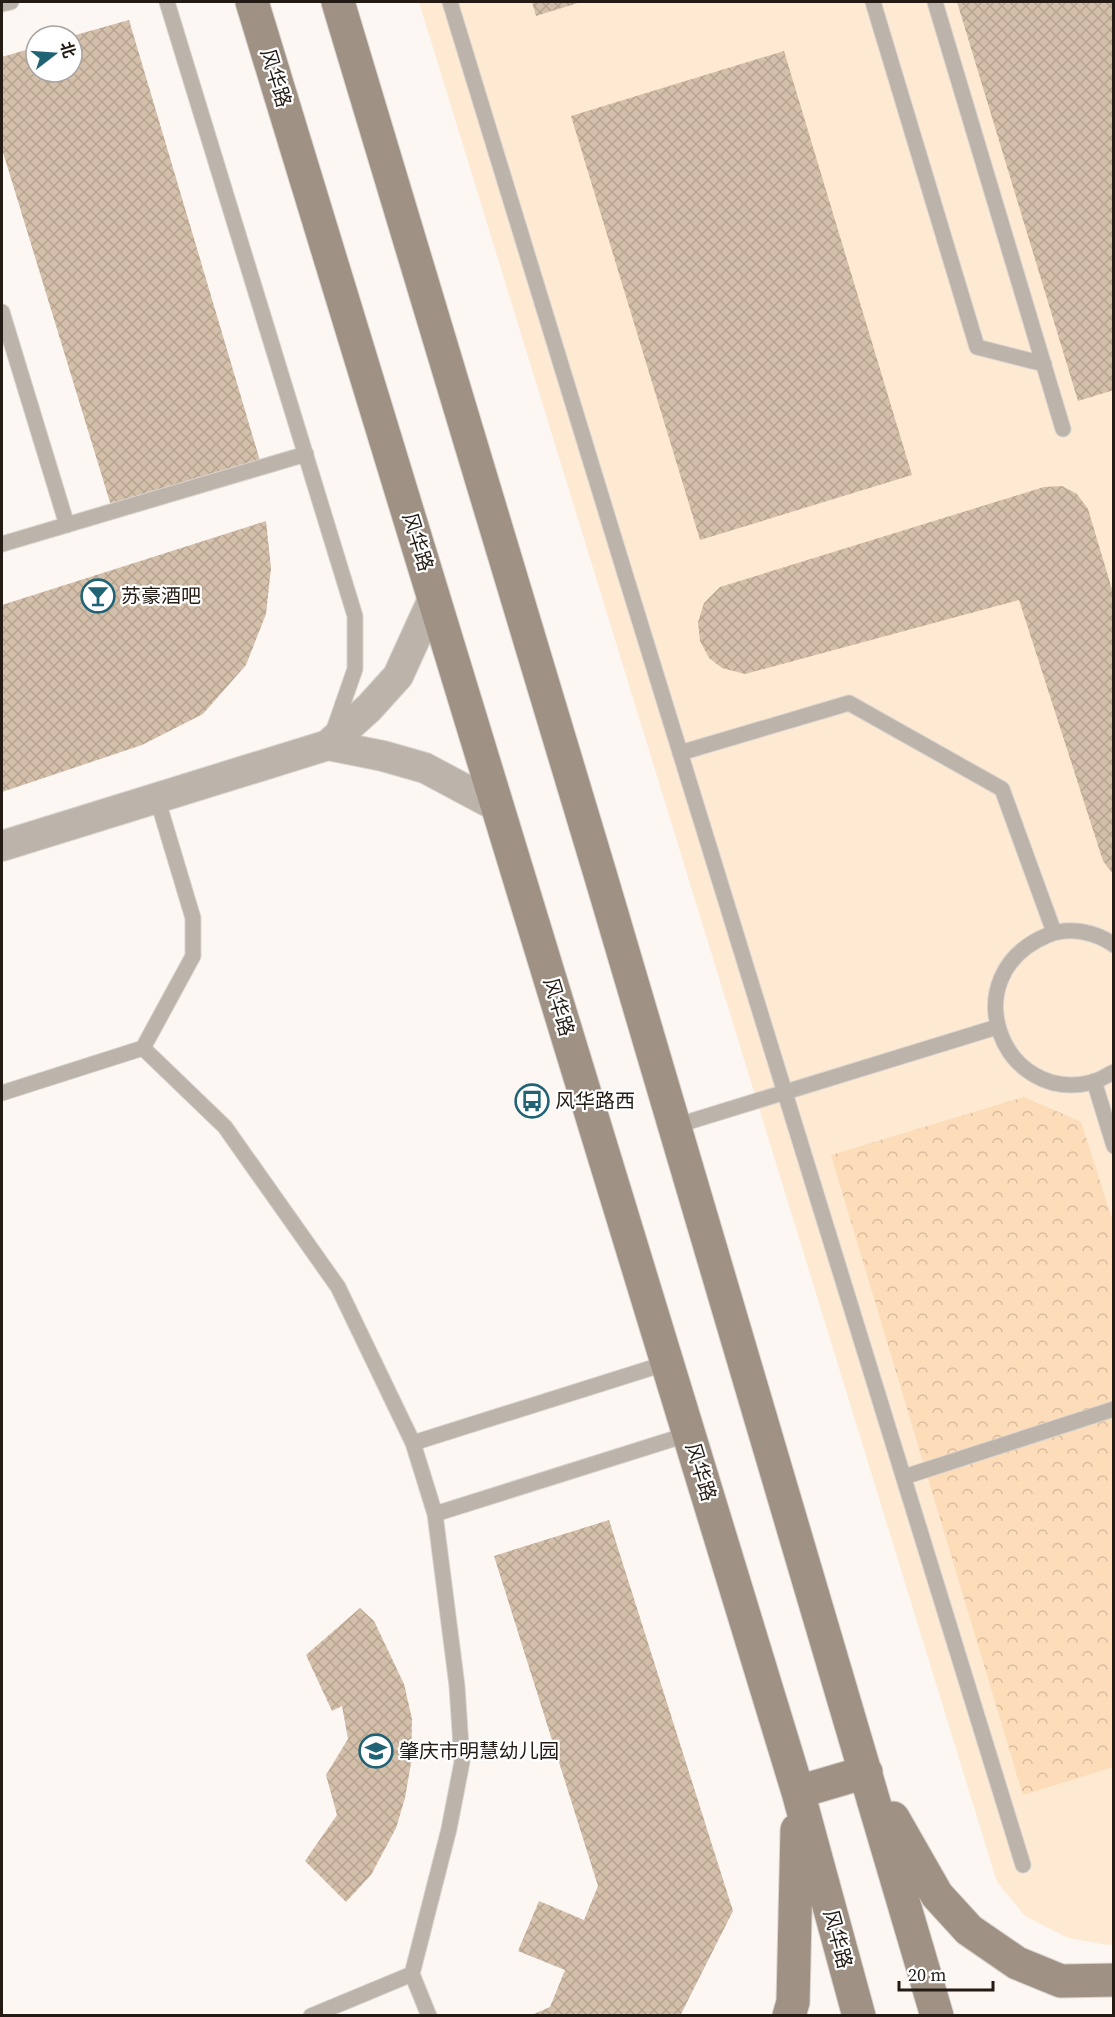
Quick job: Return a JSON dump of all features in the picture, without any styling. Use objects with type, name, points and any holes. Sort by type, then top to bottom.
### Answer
[{"type":"main road","name":"风华路","points":[[252,2],[798,1792],[859,2016]]},
{"type":"main road","points":[[338,2],[675,1126],[937,2016]]},
{"type":"main road","points":[[789,2016],[793,2002],[798,1792],[866,1772]]},
{"type":"main road","points":[[866,1772],[937,1895],[969,1930],[1017,1963],[1061,1981],[1113,1980]]},
{"type":"street","points":[[2,846],[328,746],[369,708],[398,676],[434,597]]},
{"type":"street","points":[[328,746],[383,756],[425,768],[498,807]]},
{"type":"lane","points":[[2,4],[11,2]]},
{"type":"lane","points":[[167,2],[355,616],[355,669],[328,746]]},
{"type":"lane","points":[[450,2],[1023,1864]]},
{"type":"lane","points":[[873,2],[977,346],[1044,364]]},
{"type":"lane","points":[[935,2],[1063,429]]},
{"type":"lane","points":[[2,312],[67,525]]},
{"type":"lane","points":[[2,544],[306,454]]},
{"type":"lane","points":[[680,753],[849,703],[1002,789],[1054,932]]},
{"type":"lane","points":[[2,1093],[142,1048],[193,956],[193,918],[157,798]]},
{"type":"lane","points":[[1113,945],[1104,938],[1079,931],[1054,932],[1032,942],[1013,957],[1000,978],[995,1003],[997,1027],[1007,1050],[1024,1068],[1046,1080],[1069,1085],[1094,1081],[1113,1072]]},
{"type":"lane","points":[[675,1126],[997,1027]]},
{"type":"lane","points":[[142,1048],[225,1127],[338,1287],[413,1443],[435,1514],[457,1686],[462,1762],[449,1829],[412,1974],[429,2016]]},
{"type":"lane","points":[[1094,1081],[1113,1146]]},
{"type":"lane","points":[[413,1443],[667,1363]]},
{"type":"lane","points":[[904,1477],[1113,1409]]},
{"type":"lane","points":[[435,1514],[689,1434]]},
{"type":"lane","points":[[311,2016],[412,1974]]},
{"type":"shaded area","points":[[419,2],[1113,2],[1113,1944],[1068,1938],[1025,1916],[997,1882]]},
{"type":"green space","points":[[1024,1097],[1081,1122],[1114,1225],[1113,1767],[1023,1795],[831,1155]]},
{"type":"building","points":[[532,2],[581,2],[536,16]]},
{"type":"building","points":[[957,2],[1114,2],[1114,390],[1078,401]]},
{"type":"building","points":[[129,20],[261,464],[112,509],[2,149],[2,57],[24,51],[24,84],[84,84],[84,33]]},
{"type":"building","points":[[784,51],[912,475],[700,540],[571,116]]},
{"type":"building","points":[[1062,486],[1077,494],[1088,509],[1114,596],[1114,875],[1103,861],[1019,600],[745,674],[722,668],[709,658],[700,641],[698,622],[704,603],[720,587],[1044,487]]},
{"type":"building","points":[[266,521],[271,568],[266,614],[246,665],[203,714],[142,745],[2,792],[2,605]]},
{"type":"building","points":[[609,1520],[733,1911],[680,2016],[529,2016],[550,2007],[565,1970],[518,1951],[539,1901],[584,1920],[598,1886],[494,1556]]},
{"type":"building","name":"肇庆市明慧幼儿园","points":[[360,1608],[374,1621],[404,1684],[412,1719],[411,1763],[405,1798],[396,1828],[371,1875],[346,1902],[305,1861],[337,1815],[326,1775],[348,1739],[342,1706],[332,1711],[306,1655]]},
{"type":"place","name":"苏豪酒吧","points":[[98,596]]},
{"type":"place","name":"风华路西","points":[[532,1101]]},
{"type":"place","name":"肇庆市明慧幼儿园","points":[[376,1751]]}]
